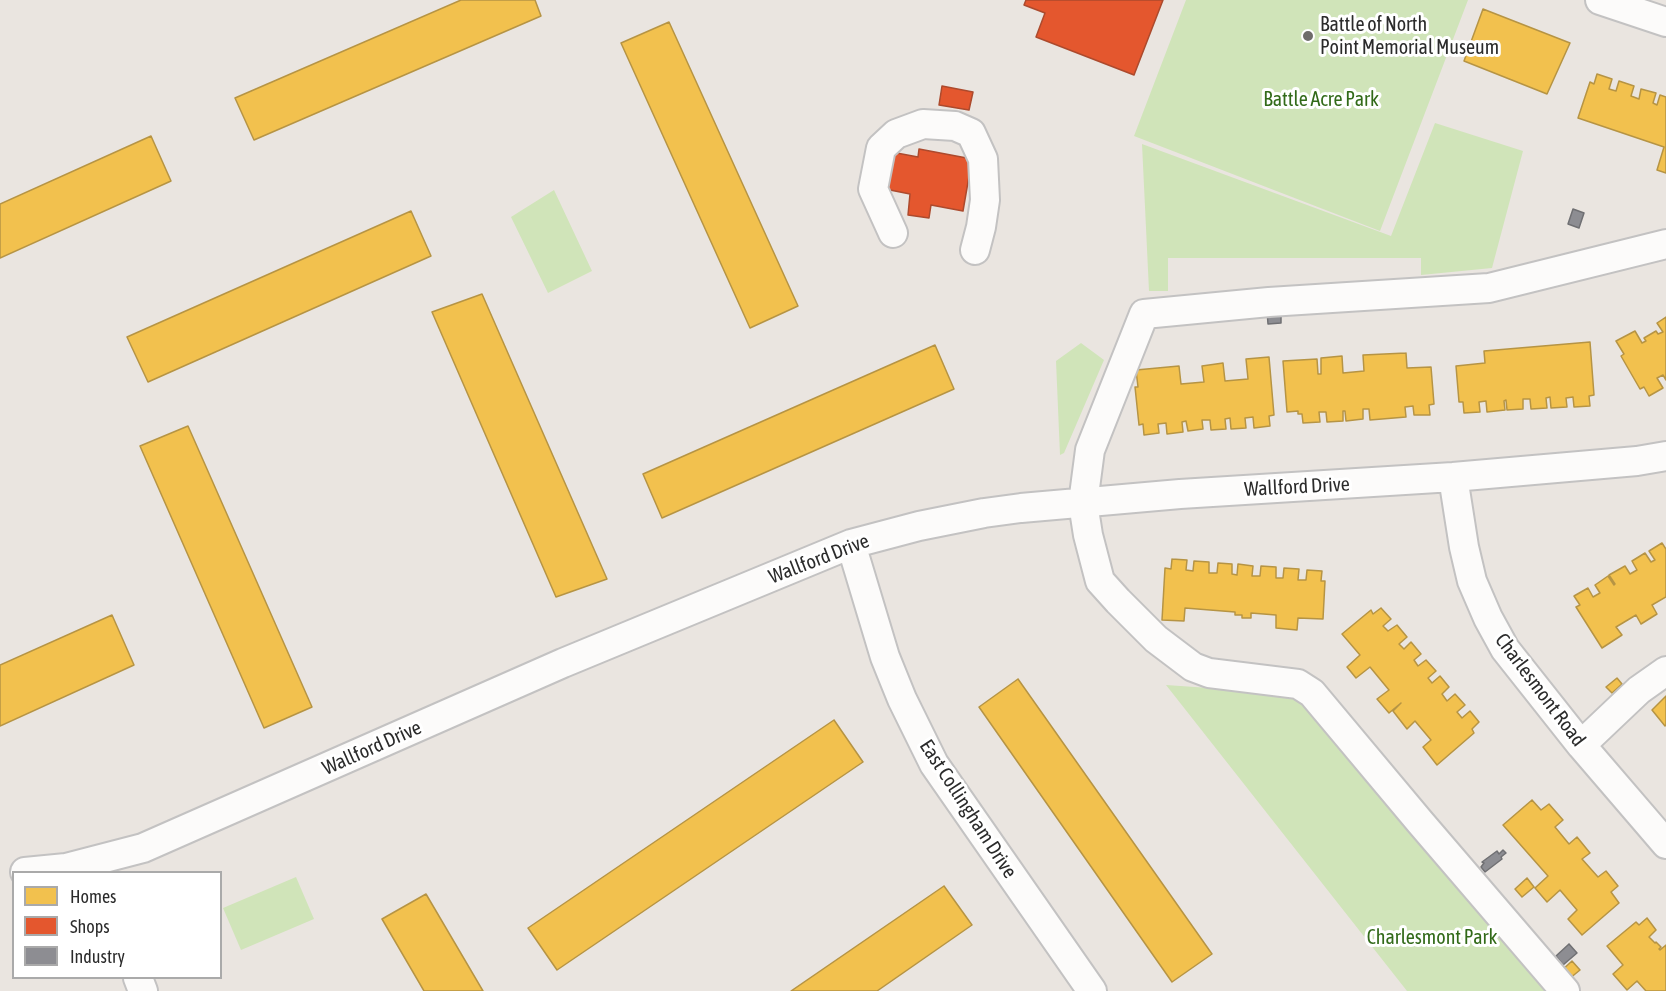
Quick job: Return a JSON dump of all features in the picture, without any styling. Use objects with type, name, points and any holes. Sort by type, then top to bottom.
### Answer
[{"type":"street","points":[[1600,0],[1666,22]]},
{"type":"street","points":[[893,233],[873,189],[881,148],[896,134],[923,124],[955,126],[971,133],[983,159],[985,200],[975,250]]},
{"type":"street","points":[[1565,991],[1312,693],[1298,684],[1209,673],[1193,667],[1156,639],[1100,581],[1090,545],[1083,503],[1090,450],[1144,314],[1269,302],[1489,288],[1666,244]]},
{"type":"street","name":"Wallford Drive","points":[[41,871],[99,867],[563,663],[851,544],[919,526],[984,513],[1083,503],[1180,494],[1454,477],[1637,461],[1666,456]]},
{"type":"street","name":"Charlesmont Road","points":[[1454,477],[1464,547],[1472,581],[1504,649],[1581,745],[1666,844]]},
{"type":"street","name":"East Collingham Drive","points":[[851,544],[885,657],[902,699],[934,764],[1092,991]]},
{"type":"street","points":[[1581,745],[1639,690],[1666,671]]},
{"type":"green space","name":"Battle Acre Park","points":[[1186,0],[1468,0],[1380,231],[1134,136]]},
{"type":"green space","points":[[1435,123],[1523,151],[1492,268],[1421,275],[1421,258],[1168,258],[1168,291],[1149,291],[1142,144],[1391,236]]},
{"type":"green space","points":[[554,190],[592,271],[548,293],[511,217]]},
{"type":"green space","points":[[1081,343],[1104,360],[1064,453],[1060,455],[1056,361]]},
{"type":"green space","name":"Charlesmont Park","points":[[1166,685],[1296,694],[1547,991],[1407,991]]},
{"type":"green space","points":[[296,877],[314,919],[241,950],[223,908]]},
{"type":"building: Homes","points":[[461,0],[535,0],[541,16],[254,140],[235,98]]},
{"type":"building: Homes","points":[[1483,9],[1570,43],[1547,94],[1464,61]]},
{"type":"building: Homes","points":[[669,22],[798,306],[750,328],[621,43]]},
{"type":"building: Homes","points":[[1597,74],[1612,79],[1609,89],[1616,91],[1619,81],[1634,86],[1631,96],[1639,99],[1641,89],[1656,93],[1653,103],[1657,105],[1660,95],[1666,97],[1666,173],[1657,170],[1664,147],[1578,118],[1590,82],[1594,84]]},
{"type":"building: Homes","points":[[151,136],[171,181],[0,258],[0,204]]},
{"type":"building: Homes","points":[[411,211],[431,256],[148,382],[127,337]]},
{"type":"building: Homes","points":[[482,294],[607,579],[556,597],[432,312]]},
{"type":"building: Homes","points":[[1666,317],[1666,380],[1663,375],[1657,378],[1663,388],[1649,396],[1644,387],[1640,389],[1621,356],[1624,354],[1616,341],[1635,331],[1642,343],[1646,341],[1644,338],[1656,331],[1658,334],[1663,332],[1657,323]]},
{"type":"building: Homes","points":[[1590,342],[1594,395],[1589,396],[1590,406],[1574,407],[1573,397],[1566,398],[1567,407],[1551,408],[1550,397],[1546,398],[1547,408],[1531,409],[1530,399],[1523,399],[1523,409],[1507,410],[1506,400],[1504,401],[1505,410],[1487,412],[1486,401],[1479,402],[1480,412],[1464,413],[1463,402],[1459,402],[1456,366],[1485,363],[1484,351]]},
{"type":"building: Homes","points":[[935,345],[954,389],[662,518],[643,474]]},
{"type":"building: Homes","points":[[1406,353],[1407,368],[1431,367],[1434,404],[1429,405],[1430,415],[1414,415],[1413,406],[1405,407],[1406,417],[1370,420],[1369,409],[1363,409],[1363,419],[1346,421],[1345,411],[1343,411],[1343,421],[1327,422],[1326,412],[1319,412],[1320,422],[1303,423],[1302,414],[1298,414],[1298,411],[1287,412],[1283,361],[1317,359],[1318,374],[1321,374],[1321,358],[1342,356],[1343,373],[1364,371],[1363,355]]},
{"type":"building: Homes","points":[[1269,357],[1274,415],[1269,416],[1270,426],[1254,428],[1253,417],[1245,418],[1246,428],[1231,429],[1230,418],[1225,419],[1226,429],[1211,430],[1210,420],[1202,420],[1203,429],[1188,431],[1186,421],[1182,422],[1183,432],[1167,434],[1166,423],[1158,424],[1159,433],[1144,435],[1143,424],[1139,425],[1135,387],[1138,387],[1136,370],[1179,366],[1181,384],[1204,382],[1202,366],[1223,363],[1225,381],[1248,379],[1246,359]]},
{"type":"building: Homes","points":[[188,426],[312,707],[264,728],[140,446]]},
{"type":"building: Homes","points":[[1662,543],[1666,549],[1666,597],[1652,605],[1657,614],[1641,624],[1636,615],[1616,627],[1622,635],[1602,648],[1576,607],[1580,605],[1574,596],[1588,588],[1593,597],[1600,593],[1595,585],[1608,576],[1614,585],[1609,575],[1625,566],[1630,574],[1637,570],[1632,561],[1645,553],[1651,562],[1655,560],[1649,551]]},
{"type":"building: Homes","points":[[1172,559],[1187,560],[1186,570],[1193,571],[1194,561],[1209,562],[1209,573],[1217,573],[1218,563],[1232,564],[1232,574],[1237,575],[1238,564],[1253,566],[1252,576],[1260,576],[1261,566],[1276,567],[1276,578],[1283,578],[1284,568],[1299,569],[1298,580],[1306,580],[1307,570],[1322,571],[1321,581],[1325,581],[1323,619],[1298,618],[1297,630],[1276,628],[1276,615],[1251,613],[1251,618],[1242,618],[1242,615],[1235,615],[1235,612],[1185,608],[1184,621],[1162,620],[1165,568],[1171,569]]},
{"type":"building: Homes","points":[[1381,608],[1391,619],[1383,626],[1388,631],[1397,625],[1407,637],[1399,644],[1404,649],[1411,642],[1421,654],[1414,660],[1418,666],[1426,660],[1436,671],[1428,678],[1432,683],[1440,676],[1449,687],[1442,694],[1447,701],[1455,694],[1465,705],[1457,712],[1462,718],[1470,711],[1479,722],[1472,729],[1474,733],[1437,765],[1423,747],[1431,740],[1415,721],[1407,729],[1393,711],[1401,703],[1389,713],[1377,699],[1389,690],[1370,667],[1356,678],[1347,667],[1360,655],[1342,634],[1371,610],[1373,614]]},
{"type":"building: Homes","points":[[112,615],[134,665],[0,726],[0,665]]},
{"type":"building: Homes","points":[[1617,678],[1622,684],[1612,693],[1606,687]]},
{"type":"building: Homes","points":[[1018,679],[1212,954],[1172,982],[979,707]]},
{"type":"building: Homes","points":[[1666,696],[1666,725],[1665,726],[1652,710]]},
{"type":"building: Homes","points":[[834,720],[863,762],[557,970],[528,928]]},
{"type":"building: Homes","points":[[1532,800],[1541,810],[1549,804],[1563,820],[1555,827],[1569,844],[1577,837],[1590,853],[1582,859],[1598,877],[1606,871],[1618,886],[1611,892],[1619,903],[1582,935],[1568,919],[1577,910],[1560,890],[1547,902],[1535,888],[1548,876],[1503,825]]},
{"type":"building: Homes","points":[[1527,878],[1534,887],[1522,897],[1515,889]]},
{"type":"building: Homes","points":[[944,886],[972,925],[877,991],[791,991]]},
{"type":"building: Homes","points":[[426,894],[483,991],[424,991],[382,919]]},
{"type":"building: Homes","points":[[1647,918],[1656,930],[1649,937],[1661,947],[1660,950],[1666,945],[1666,991],[1646,991],[1637,981],[1627,990],[1613,974],[1623,965],[1607,946],[1636,922],[1639,925]]},
{"type":"building: Homes","points":[[1572,961],[1580,970],[1569,979],[1561,971]]},
{"type":"building: Shops","points":[[1026,0],[1163,0],[1134,75],[1036,37],[1045,13],[1024,5]]},
{"type":"building: Shops","points":[[942,86],[973,92],[969,110],[939,105]]},
{"type":"building: Shops","points":[[919,149],[972,159],[963,211],[931,205],[929,218],[908,215],[910,194],[880,188],[886,151],[918,157]]},
{"type":"building: Industry","points":[[1573,209],[1584,213],[1579,228],[1568,224]]},
{"type":"building: Industry","points":[[1281,310],[1281,323],[1268,324],[1267,311]]},
{"type":"building: Industry","points":[[1503,850],[1506,853],[1501,857],[1502,859],[1485,872],[1481,867],[1484,863],[1482,862],[1497,851],[1499,854]]},
{"type":"building: Industry","points":[[1569,944],[1577,953],[1563,965],[1556,956]]},
{"type":"place","name":"Battle of North Point Memorial Museum","points":[[1308,36]]}]
